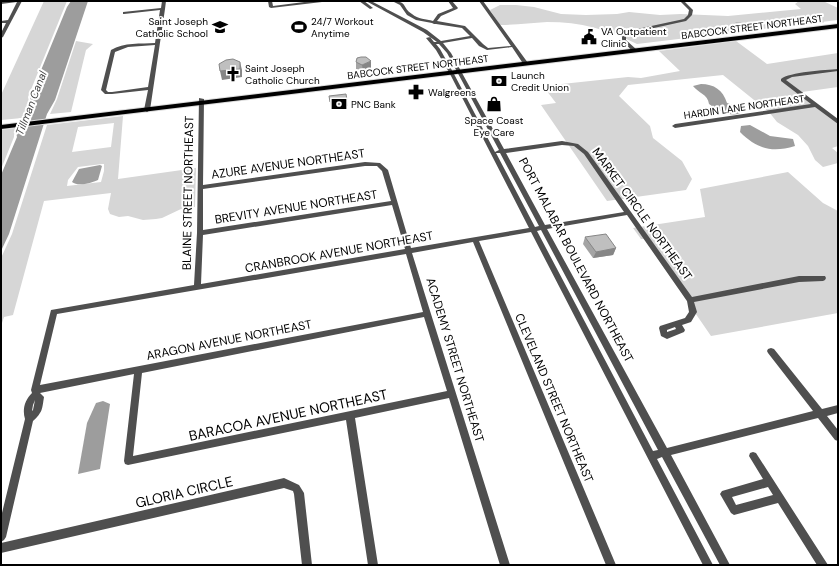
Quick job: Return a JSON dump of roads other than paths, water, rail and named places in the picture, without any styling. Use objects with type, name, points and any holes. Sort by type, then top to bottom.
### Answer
[{"type":"main road","name":"BABCOCK STREET NORTHEAST","points":[[712,40],[838,22]]},
{"type":"main road","name":"BABCOCK STREET NORTHEAST","points":[[1,124],[148,108],[633,49],[838,26]]},
{"type":"street","points":[[1,3],[20,1]]},
{"type":"street","points":[[1,37],[20,1]]},
{"type":"street","points":[[148,108],[164,1]]},
{"type":"street","points":[[270,1],[271,6],[322,1]]},
{"type":"street","points":[[366,2],[377,1]]},
{"type":"street","points":[[394,1],[402,4],[413,17],[422,21],[463,27],[487,49],[510,47]]},
{"type":"street","points":[[434,22],[439,15],[456,8],[450,1]]},
{"type":"street","points":[[481,1],[525,62]]},
{"type":"street","points":[[633,49],[624,38],[627,33],[685,20],[690,17],[692,9],[682,1]]},
{"type":"street","name":"PORT MALABAR BOULEVARD NORTHEAST","points":[[366,2],[411,22],[440,42],[449,53],[725,565]]},
{"type":"street","name":"PORT MALABAR BOULEVARD NORTHEAST","points":[[366,2],[420,32],[434,43],[451,71],[708,565]]},
{"type":"street","points":[[124,13],[163,9]]},
{"type":"street","points":[[1,22],[10,21]]},
{"type":"street","points":[[434,43],[473,37]]},
{"type":"street","points":[[151,88],[112,93],[103,90],[113,51],[158,44]]},
{"type":"street","name":"HARDIN LANE NORTHEAST","points":[[838,70],[792,76],[783,80],[838,122]]},
{"type":"street","name":"BLAINE STREET NORTHEAST","points":[[197,287],[201,187],[201,101]]},
{"type":"street","name":"HARDIN LANE NORTHEAST","points":[[675,126],[816,105]]},
{"type":"street","name":"MARKET CIRCLE NORTHEAST","points":[[493,153],[562,143],[576,146],[586,153],[690,300]]},
{"type":"street","name":"AZURE AVENUE NORTHEAST","points":[[201,187],[365,164],[378,164]]},
{"type":"street","name":"ACADEMY STREET NORTHEAST","points":[[378,164],[385,170],[410,251],[427,314],[505,565]]},
{"type":"street","name":"BREVITY AVENUE NORTHEAST","points":[[200,233],[395,202]]},
{"type":"street","name":"CRANBROOK AVENUE NORTHEAST","points":[[35,392],[54,312],[544,229],[628,213]]},
{"type":"street","name":"CLEVELAND STREET NORTHEAST","points":[[475,240],[611,565]]},
{"type":"street","points":[[678,324],[688,320],[693,312],[690,300],[804,278],[823,278]]},
{"type":"street","name":"ARAGON AVENUE NORTHEAST","points":[[35,392],[138,370],[427,314]]},
{"type":"street","points":[[592,342],[604,340]]},
{"type":"street","points":[[771,351],[838,437]]},
{"type":"street","name":"BARACOA AVENUE NORTHEAST","points":[[138,370],[128,461],[452,394]]},
{"type":"street","points":[[1,537],[29,419],[38,409],[40,397],[35,392]]},
{"type":"street","points":[[651,456],[838,408]]},
{"type":"street","points":[[350,416],[373,565]]},
{"type":"street","points":[[753,456],[823,565]]},
{"type":"street","points":[[770,482],[725,494],[734,510],[780,498]]},
{"type":"street","name":"GLORIA CIRCLE","points":[[1,548],[284,483],[296,488],[299,493],[307,565]]},
{"type":"water","name":"Tillman Canal","points":[[71,1],[88,1],[55,100],[47,114],[9,234],[1,251],[1,175],[31,101],[30,97],[67,7]]},
{"type":"water","points":[[701,84],[714,87],[720,91],[727,103],[745,109],[741,113],[732,115],[722,112],[709,104],[707,98],[693,86]]},
{"type":"water","points":[[750,125],[770,136],[793,139],[795,146],[772,149],[759,146],[746,138],[740,132],[741,126]]},
{"type":"water","points":[[100,165],[102,166],[98,180],[81,184],[72,182],[79,169]]},
{"type":"water","points":[[103,401],[110,404],[100,469],[78,474],[87,423],[96,403]]},
{"type":"waterway","points":[[736,23],[752,24],[803,18],[823,22]]},
{"type":"place","name":"Saint Joseph Catholic School","points":[[220,27]]},
{"type":"place","name":"24/7 Workout Anytime","points":[[299,27]]},
{"type":"place","name":"VA Outpatient Clinic","points":[[589,37]]},
{"type":"place","name":"Saint Joseph Catholic Church","points":[[233,74]]},
{"type":"place","name":"Launch Credit Union","points":[[499,81]]},
{"type":"place","name":"Walgreens","points":[[416,92]]},
{"type":"place","name":"PNC Bank","points":[[339,104]]},
{"type":"place","name":"Space Coast Eye Care","points":[[494,104]]}]
